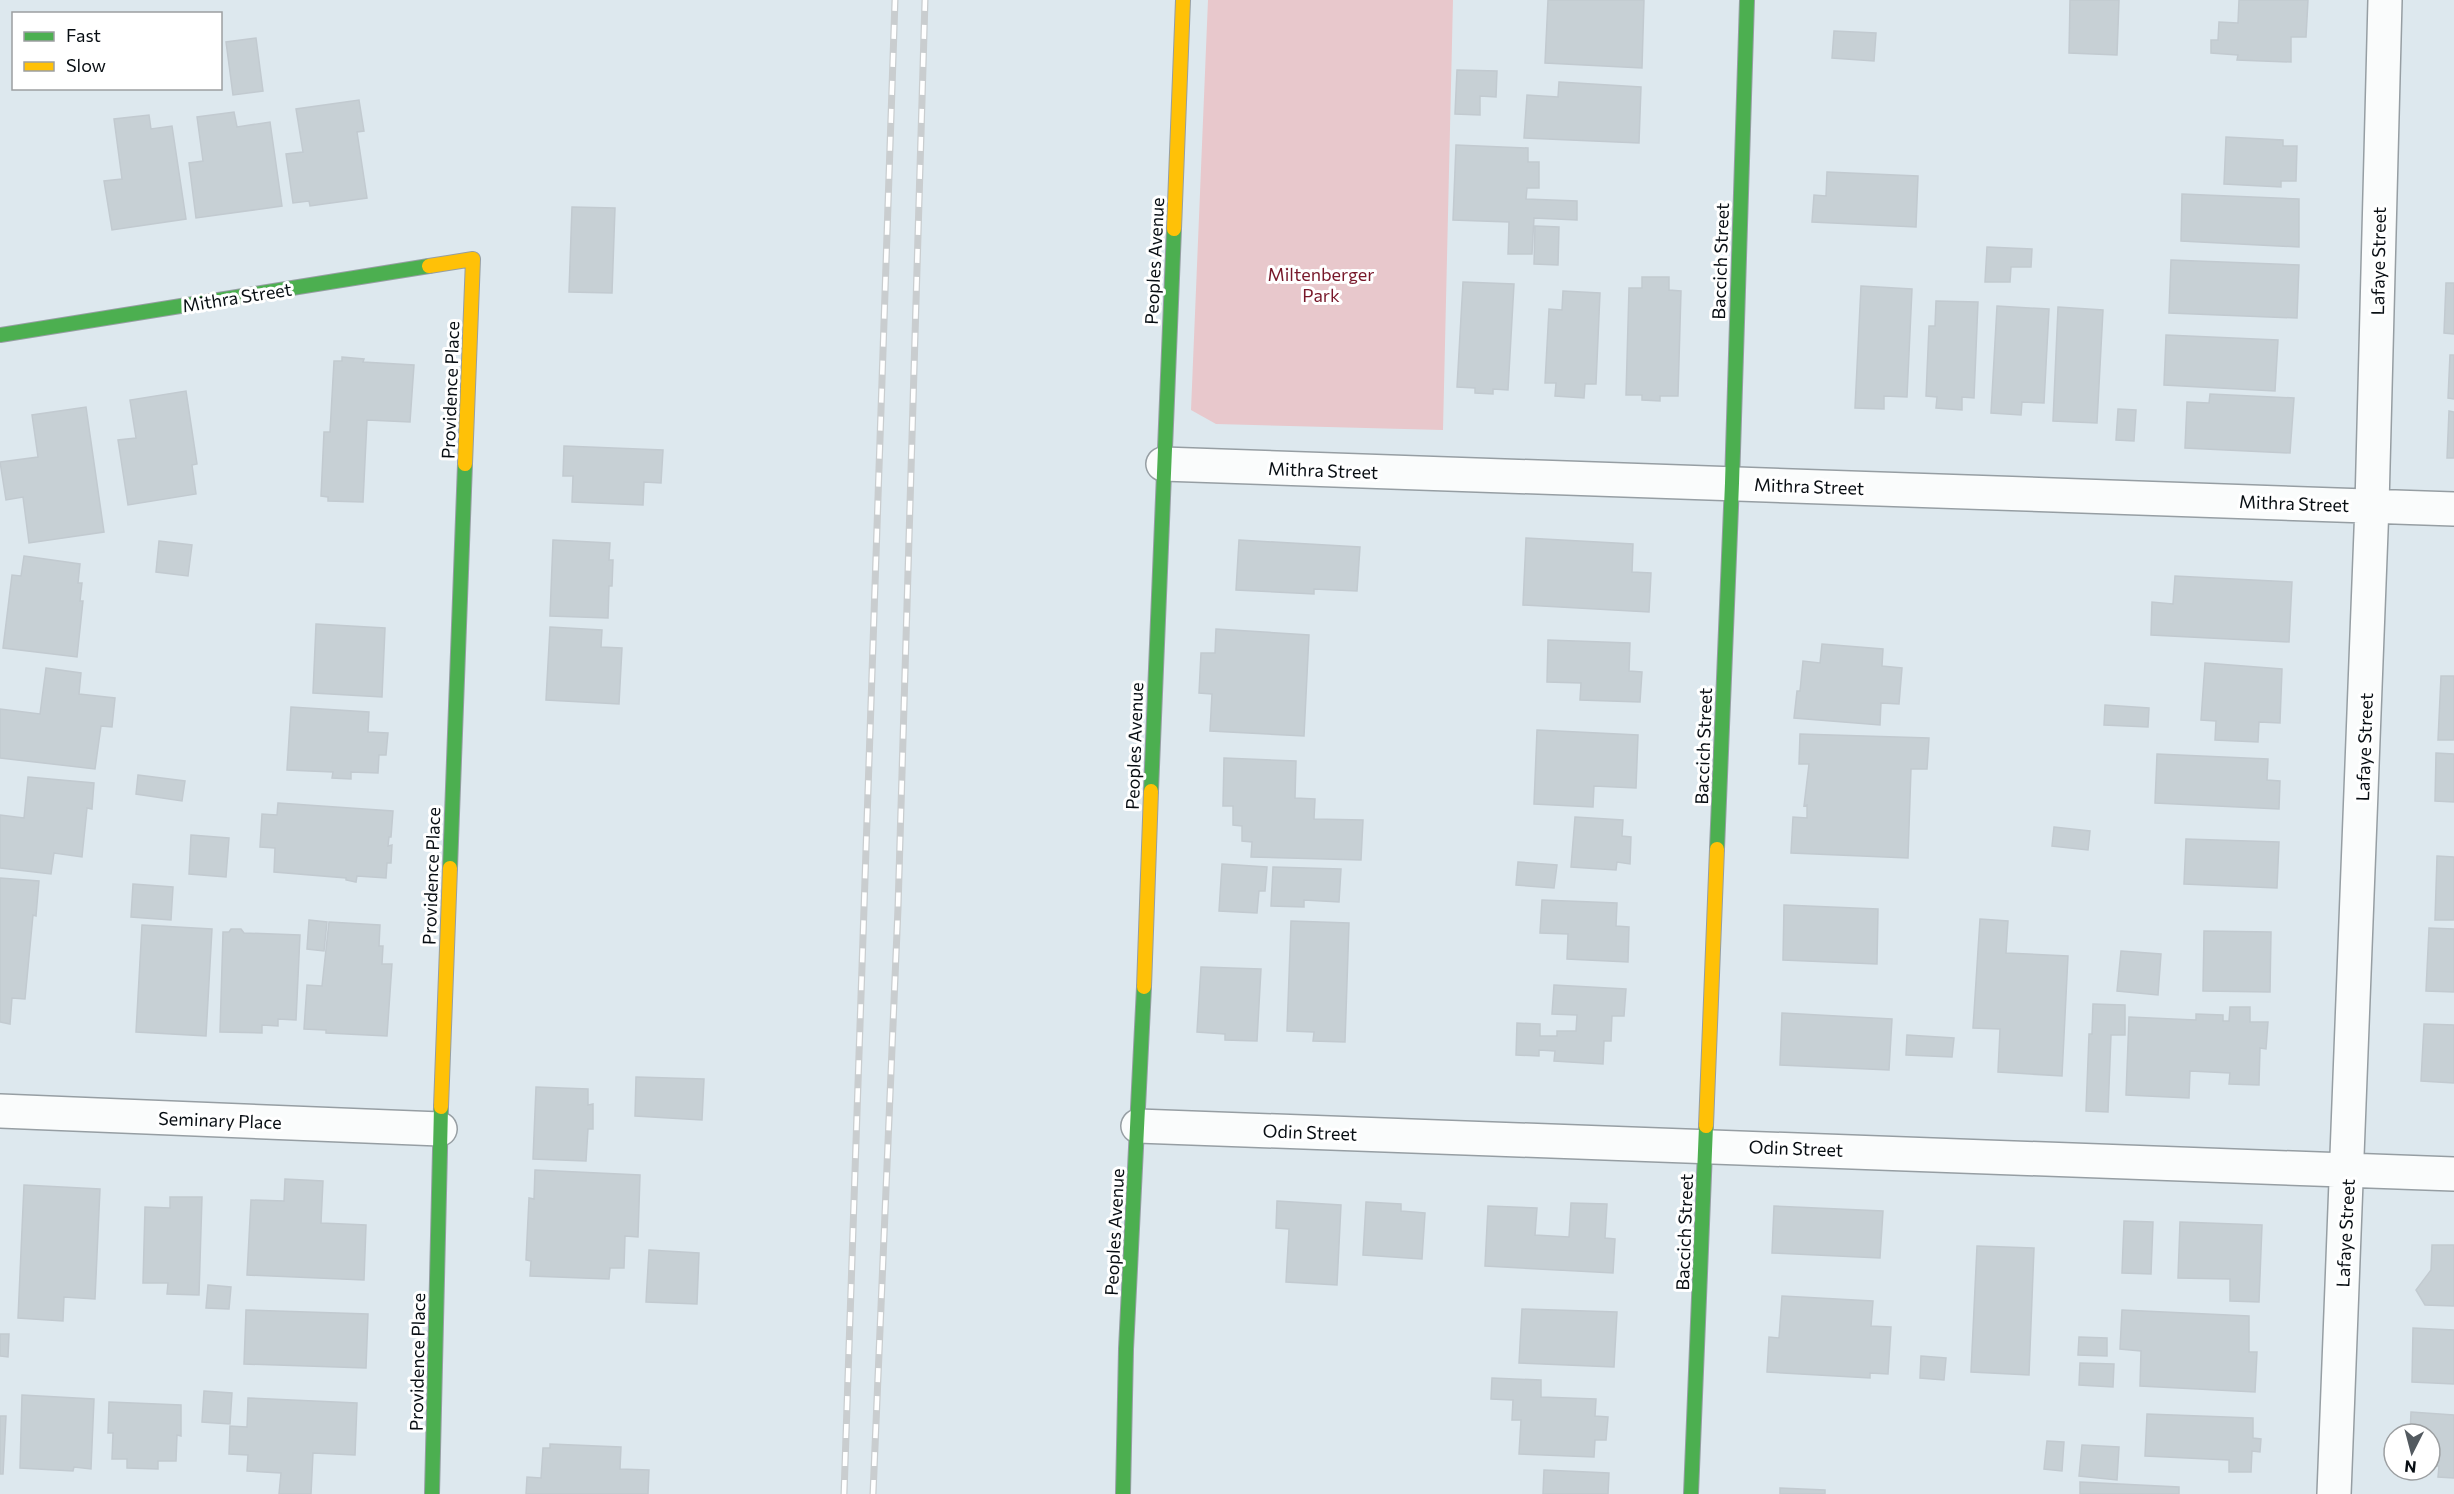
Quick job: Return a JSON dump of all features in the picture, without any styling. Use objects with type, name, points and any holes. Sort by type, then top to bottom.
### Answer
[{"type":"street","name":"Peoples Avenue","points":[[1124,1494],[1126,1349],[1138,1126],[1163,464],[1184,0]]},
{"type":"street","name":"Baccich Street","points":[[1691,1494],[1732,483],[1747,0]]},
{"type":"street","name":"Lafaye Street","points":[[2334,1494],[2372,505],[2385,0]]},
{"type":"street","name":"Mithra Street","points":[[0,335],[473,259]]},
{"type":"street","name":"Providence Place","points":[[432,1494],[440,1129],[473,259]]},
{"type":"street","name":"Mithra Street","points":[[1163,464],[2454,509]]},
{"type":"street","name":"Seminary Place","points":[[0,1111],[440,1129]]},
{"type":"street","name":"Odin Street","points":[[1138,1126],[2454,1174]]},
{"type":"green space","name":"Miltenberger Park","points":[[1208,0],[1453,0],[1443,430],[1216,424],[1191,410]]},
{"type":"building","points":[[1548,0],[1644,0],[1642,68],[1545,63]]},
{"type":"building","points":[[2070,0],[2119,0],[2117,55],[2069,53]]},
{"type":"building","points":[[2239,0],[2308,0],[2306,37],[2291,37],[2291,62],[2237,60],[2238,55],[2211,53],[2211,40],[2218,40],[2219,22],[2238,23]]},
{"type":"building","points":[[1834,31],[1876,33],[1874,61],[1832,58]]},
{"type":"building","points":[[256,38],[263,91],[233,95],[226,42]]},
{"type":"building","points":[[1457,70],[1497,71],[1496,97],[1480,96],[1480,115],[1455,114]]},
{"type":"building","points":[[1559,82],[1641,87],[1639,143],[1524,138],[1527,95],[1558,97]]},
{"type":"building","points":[[359,100],[364,131],[357,132],[367,198],[310,206],[309,201],[293,203],[286,154],[303,152],[296,109]]},
{"type":"building","points":[[234,112],[237,127],[270,122],[282,206],[196,218],[189,163],[203,161],[197,117]]},
{"type":"building","points":[[149,115],[151,129],[172,126],[186,219],[112,230],[104,181],[122,179],[114,119]]},
{"type":"building","points":[[2226,137],[2283,140],[2283,146],[2297,146],[2296,181],[2281,181],[2281,187],[2224,184]]},
{"type":"building","points":[[1456,145],[1528,148],[1528,162],[1539,162],[1539,188],[1527,188],[1526,199],[1577,201],[1577,220],[1534,218],[1532,254],[1508,254],[1509,222],[1453,220]]},
{"type":"building","points":[[1827,172],[1918,176],[1916,227],[1812,222],[1814,195],[1826,196]]},
{"type":"building","points":[[2182,194],[2299,199],[2299,247],[2181,241]]},
{"type":"building","points":[[572,207],[615,208],[612,293],[569,292]]},
{"type":"building","points":[[1535,226],[1559,227],[1558,265],[1534,264]]},
{"type":"building","points":[[1987,247],[2032,249],[2031,267],[2011,267],[2010,282],[1985,282]]},
{"type":"building","points":[[2171,260],[2299,265],[2297,318],[2169,313]]},
{"type":"building","points":[[1642,277],[1669,277],[1669,290],[1681,291],[1678,396],[1660,396],[1660,401],[1642,400],[1642,395],[1626,395],[1629,288],[1642,288]]},
{"type":"building","points":[[1463,282],[1514,284],[1508,390],[1493,389],[1493,394],[1475,393],[1475,388],[1457,387]]},
{"type":"building","points":[[2446,283],[2454,283],[2454,334],[2444,333]]},
{"type":"building","points":[[1861,286],[1912,289],[1907,397],[1884,396],[1884,409],[1855,408]]},
{"type":"building","points":[[1563,291],[1600,293],[1596,384],[1585,384],[1584,398],[1555,396],[1556,383],[1545,383],[1549,309],[1562,310]]},
{"type":"building","points":[[1936,301],[1978,302],[1974,398],[1962,397],[1962,410],[1936,408],[1937,397],[1926,396],[1929,326],[1935,326]]},
{"type":"building","points":[[1997,306],[2049,309],[2044,403],[2022,402],[2021,415],[1991,413]]},
{"type":"building","points":[[2058,307],[2103,310],[2097,423],[2053,421]]},
{"type":"building","points":[[2166,335],[2278,340],[2275,391],[2164,385]]},
{"type":"building","points":[[2450,355],[2454,355],[2454,399],[2448,398]]},
{"type":"building","points":[[342,357],[364,359],[363,362],[414,365],[410,422],[367,420],[363,502],[328,501],[328,497],[321,496],[324,432],[330,432],[334,361],[342,361]]},
{"type":"building","points":[[186,391],[197,464],[192,465],[196,494],[128,505],[118,440],[136,438],[130,400]]},
{"type":"building","points":[[2210,394],[2294,398],[2290,453],[2185,448],[2187,402],[2209,403]]},
{"type":"building","points":[[86,407],[104,532],[29,543],[23,497],[6,500],[0,462],[38,457],[32,415]]},
{"type":"building","points":[[2118,409],[2136,410],[2134,441],[2116,440]]},
{"type":"building","points":[[2449,411],[2454,412],[2454,458],[2447,458]]},
{"type":"building","points":[[564,446],[663,450],[661,483],[644,482],[643,505],[572,502],[573,476],[563,476]]},
{"type":"building","points":[[1526,538],[1633,544],[1632,572],[1651,573],[1649,612],[1523,605]]},
{"type":"building","points":[[553,540],[610,543],[609,560],[613,560],[608,618],[550,616]]},
{"type":"building","points":[[1239,540],[1360,547],[1357,591],[1314,589],[1314,594],[1236,590]]},
{"type":"building","points":[[159,541],[192,545],[188,576],[156,572]]},
{"type":"building","points":[[24,556],[80,564],[78,583],[82,583],[80,601],[83,601],[77,657],[3,648],[12,575],[21,576]]},
{"type":"building","points":[[2175,576],[2292,582],[2289,642],[2151,635],[2152,602],[2173,604]]},
{"type":"building","points":[[316,624],[385,628],[382,697],[313,693]]},
{"type":"building","points":[[550,627],[602,630],[601,647],[622,648],[619,704],[546,700]]},
{"type":"building","points":[[1216,629],[1309,635],[1304,736],[1210,731],[1212,694],[1199,693],[1201,653],[1215,653]]},
{"type":"building","points":[[1548,640],[1630,643],[1629,671],[1642,672],[1640,702],[1580,700],[1581,683],[1547,682]]},
{"type":"building","points":[[1822,644],[1883,649],[1882,666],[1902,668],[1899,704],[1881,703],[1880,725],[1794,718],[1803,661],[1820,663]]},
{"type":"building","points":[[2205,663],[2282,669],[2280,723],[2259,722],[2258,742],[2215,740],[2216,721],[2201,720]]},
{"type":"building","points":[[46,668],[81,673],[79,694],[115,698],[112,727],[101,726],[95,769],[0,758],[0,709],[40,714]]},
{"type":"building","points":[[2441,676],[2454,676],[2454,740],[2438,740]]},
{"type":"building","points":[[2105,705],[2149,708],[2148,727],[2104,725]]},
{"type":"building","points":[[291,707],[369,712],[368,732],[388,733],[386,755],[379,755],[378,773],[351,772],[351,779],[332,778],[333,772],[287,770]]},
{"type":"building","points":[[1537,730],[1638,735],[1636,788],[1594,786],[1593,807],[1534,804]]},
{"type":"building","points":[[1800,734],[1929,738],[1927,769],[1911,769],[1908,858],[1791,853],[1793,817],[1807,818],[1807,805],[1804,806],[1809,764],[1799,764]]},
{"type":"building","points":[[2436,753],[2454,754],[2454,802],[2435,801]]},
{"type":"building","points":[[2157,754],[2268,759],[2267,780],[2280,781],[2279,809],[2155,803]]},
{"type":"building","points":[[1224,758],[1296,761],[1295,798],[1315,799],[1314,819],[1363,820],[1361,860],[1251,857],[1252,842],[1242,841],[1242,826],[1233,825],[1233,806],[1223,806]]},
{"type":"building","points":[[138,775],[185,781],[182,801],[136,794]]},
{"type":"building","points":[[28,777],[94,783],[92,809],[87,808],[82,857],[54,853],[51,874],[0,868],[0,815],[24,818]]},
{"type":"building","points":[[278,803],[393,811],[388,846],[392,845],[391,863],[387,863],[386,878],[357,876],[356,882],[346,880],[346,878],[274,872],[275,848],[260,847],[262,814],[277,815]]},
{"type":"building","points":[[1575,817],[1623,820],[1622,836],[1631,837],[1630,864],[1617,862],[1616,870],[1571,867]]},
{"type":"building","points":[[2054,827],[2090,831],[2088,850],[2052,846]]},
{"type":"building","points":[[191,835],[229,838],[226,877],[189,874]]},
{"type":"building","points":[[2186,839],[2279,842],[2277,888],[2184,884]]},
{"type":"building","points":[[2437,856],[2454,857],[2454,920],[2435,920]]},
{"type":"building","points":[[1518,862],[1557,865],[1554,888],[1516,885]]},
{"type":"building","points":[[1222,864],[1267,867],[1265,891],[1259,891],[1257,913],[1219,911]]},
{"type":"building","points":[[1273,867],[1341,869],[1339,902],[1304,900],[1304,907],[1271,906]]},
{"type":"building","points":[[0,878],[39,881],[36,916],[33,915],[25,999],[12,998],[10,1024],[0,1022]]},
{"type":"building","points":[[133,884],[173,887],[171,920],[131,917]]},
{"type":"building","points":[[1542,900],[1617,903],[1616,926],[1629,927],[1628,962],[1567,959],[1568,934],[1540,933]]},
{"type":"building","points":[[1784,905],[1878,909],[1877,964],[1783,960]]},
{"type":"building","points":[[1980,919],[2008,921],[2006,953],[2068,956],[2062,1076],[1998,1072],[2000,1029],[1973,1028]]},
{"type":"building","points":[[309,920],[327,922],[324,951],[307,949]]},
{"type":"building","points":[[1291,921],[1349,923],[1345,1042],[1313,1041],[1314,1032],[1287,1031]]},
{"type":"building","points":[[329,922],[380,925],[379,946],[383,946],[382,964],[392,964],[387,1036],[326,1033],[326,1030],[304,1029],[307,985],[322,986]]},
{"type":"building","points":[[142,925],[212,929],[206,1036],[136,1032]]},
{"type":"building","points":[[2429,928],[2454,929],[2454,992],[2426,991]]},
{"type":"building","points":[[231,929],[241,929],[244,933],[300,935],[296,1020],[278,1019],[278,1026],[262,1025],[262,1033],[220,1032],[223,932],[229,932]]},
{"type":"building","points":[[2204,931],[2271,932],[2270,992],[2203,991]]},
{"type":"building","points":[[2121,951],[2161,954],[2158,995],[2117,991]]},
{"type":"building","points":[[1201,967],[1261,969],[1257,1041],[1225,1040],[1225,1034],[1197,1032]]},
{"type":"building","points":[[1554,985],[1626,989],[1624,1016],[1612,1016],[1611,1041],[1604,1041],[1603,1064],[1554,1061],[1555,1051],[1539,1050],[1539,1056],[1516,1055],[1517,1023],[1540,1024],[1540,1036],[1557,1036],[1557,1031],[1576,1031],[1577,1015],[1552,1014]]},
{"type":"building","points":[[2093,1004],[2125,1005],[2125,1035],[2111,1035],[2108,1112],[2086,1111],[2089,1034],[2092,1034]]},
{"type":"building","points":[[2230,1007],[2250,1007],[2250,1022],[2268,1022],[2266,1049],[2260,1048],[2259,1085],[2229,1084],[2230,1073],[2190,1071],[2189,1098],[2126,1095],[2129,1017],[2196,1020],[2196,1014],[2223,1015],[2223,1021],[2229,1021]]},
{"type":"building","points":[[1782,1013],[1892,1019],[1889,1070],[1780,1065]]},
{"type":"building","points":[[2424,1024],[2454,1025],[2454,1083],[2421,1081]]},
{"type":"building","points":[[1907,1035],[1954,1038],[1952,1057],[1906,1055]]},
{"type":"building","points":[[636,1077],[704,1079],[702,1120],[635,1116]]},
{"type":"building","points":[[536,1087],[588,1089],[588,1105],[593,1104],[593,1129],[588,1129],[586,1161],[533,1159]]},
{"type":"building","points":[[535,1170],[640,1175],[638,1237],[625,1236],[624,1268],[610,1268],[609,1279],[530,1276],[531,1261],[526,1260],[529,1198],[534,1199]]},
{"type":"building","points":[[285,1179],[323,1181],[321,1223],[366,1225],[364,1280],[247,1275],[251,1200],[284,1201]]},
{"type":"building","points":[[24,1185],[100,1189],[95,1299],[64,1297],[63,1321],[18,1318]]},
{"type":"building","points":[[170,1197],[202,1197],[199,1295],[167,1294],[168,1283],[143,1283],[145,1207],[170,1208]]},
{"type":"building","points":[[1277,1201],[1341,1205],[1337,1285],[1286,1282],[1289,1229],[1276,1228]]},
{"type":"building","points":[[1366,1202],[1401,1204],[1401,1211],[1425,1213],[1422,1259],[1363,1255]]},
{"type":"building","points":[[1571,1203],[1607,1204],[1605,1238],[1615,1239],[1613,1273],[1485,1266],[1488,1206],[1537,1208],[1535,1235],[1569,1237]]},
{"type":"building","points":[[1774,1206],[1883,1211],[1880,1258],[1772,1253]]},
{"type":"building","points":[[2124,1221],[2153,1222],[2151,1274],[2122,1273]]},
{"type":"building","points":[[2180,1222],[2262,1225],[2259,1302],[2230,1301],[2230,1279],[2178,1278]]},
{"type":"building","points":[[2432,1245],[2454,1245],[2454,1306],[2425,1305],[2416,1290],[2431,1270]]},
{"type":"building","points":[[1977,1246],[2034,1248],[2029,1375],[1971,1372]]},
{"type":"building","points":[[649,1250],[699,1253],[697,1304],[646,1302]]},
{"type":"building","points":[[208,1285],[231,1287],[229,1309],[206,1308]]},
{"type":"building","points":[[1782,1296],[1873,1301],[1871,1326],[1891,1327],[1888,1374],[1870,1373],[1870,1378],[1767,1372],[1769,1337],[1779,1338]]},
{"type":"building","points":[[1522,1309],[1617,1312],[1614,1367],[1519,1363]]},
{"type":"building","points":[[246,1310],[368,1314],[366,1368],[244,1364]]},
{"type":"building","points":[[2122,1310],[2249,1316],[2249,1352],[2257,1352],[2255,1392],[2140,1386],[2141,1351],[2120,1349]]},
{"type":"building","points":[[2413,1328],[2454,1330],[2454,1384],[2412,1382]]},
{"type":"building","points":[[0,1334],[9,1334],[8,1357],[0,1356]]},
{"type":"building","points":[[2079,1337],[2107,1338],[2107,1356],[2078,1355]]},
{"type":"building","points":[[1921,1356],[1946,1358],[1944,1380],[1920,1378]]},
{"type":"building","points":[[2080,1363],[2114,1364],[2113,1387],[2079,1385]]},
{"type":"building","points":[[1492,1378],[1541,1380],[1541,1397],[1596,1399],[1595,1416],[1608,1417],[1606,1440],[1595,1440],[1594,1457],[1519,1454],[1521,1420],[1512,1420],[1513,1400],[1491,1399]]},
{"type":"building","points":[[204,1391],[232,1393],[230,1424],[202,1422]]},
{"type":"building","points":[[22,1395],[94,1399],[91,1469],[74,1467],[73,1471],[20,1468]]},
{"type":"building","points":[[248,1398],[357,1403],[355,1455],[313,1453],[311,1494],[279,1494],[281,1473],[247,1471],[248,1455],[229,1454],[230,1426],[247,1427]]},
{"type":"building","points":[[109,1402],[181,1405],[181,1436],[177,1435],[176,1461],[158,1461],[158,1469],[127,1468],[127,1459],[112,1459],[113,1433],[108,1433]]},
{"type":"building","points":[[2411,1412],[2454,1415],[2454,1478],[2442,1477],[2442,1422],[2411,1422]]},
{"type":"building","points":[[2147,1414],[2253,1418],[2253,1438],[2261,1439],[2260,1452],[2252,1451],[2251,1472],[2229,1472],[2229,1460],[2145,1456]]},
{"type":"building","points":[[0,1416],[6,1416],[3,1474],[0,1474]]},
{"type":"building","points":[[2047,1441],[2064,1442],[2062,1471],[2044,1469]]},
{"type":"building","points":[[550,1444],[621,1447],[620,1469],[649,1470],[648,1494],[526,1494],[527,1477],[541,1478],[543,1448],[550,1448]]},
{"type":"building","points":[[2082,1445],[2119,1447],[2117,1480],[2079,1476]]},
{"type":"building","points":[[1544,1470],[1609,1473],[1608,1494],[1543,1494]]},
{"type":"building","points":[[2080,1482],[2179,1487],[2179,1494],[2080,1494]]},
{"type":"building","points":[[1780,1488],[1825,1490],[1825,1494],[1780,1494]]},
{"type":"railway","points":[[844,1494],[895,0]]},
{"type":"railway","points":[[873,1494],[898,908],[925,0]]},
{"type":"traffic: fast","points":[[1717,849],[1732,483],[1747,0]]},
{"type":"traffic: fast","points":[[1151,791],[1174,229]]},
{"type":"traffic: fast","points":[[0,335],[429,266]]},
{"type":"traffic: fast","points":[[450,868],[465,464]]},
{"type":"traffic: fast","points":[[1123,1494],[1126,1349],[1144,987]]},
{"type":"traffic: fast","points":[[432,1494],[441,1107]]},
{"type":"traffic: fast","points":[[1691,1494],[1706,1126]]},
{"type":"traffic: slow","points":[[1174,229],[1183,0]]},
{"type":"traffic: slow","points":[[429,266],[473,259],[465,464]]},
{"type":"traffic: slow","points":[[1144,987],[1151,791]]},
{"type":"traffic: slow","points":[[1706,1126],[1717,849]]},
{"type":"traffic: slow","points":[[441,1107],[450,868]]}]
